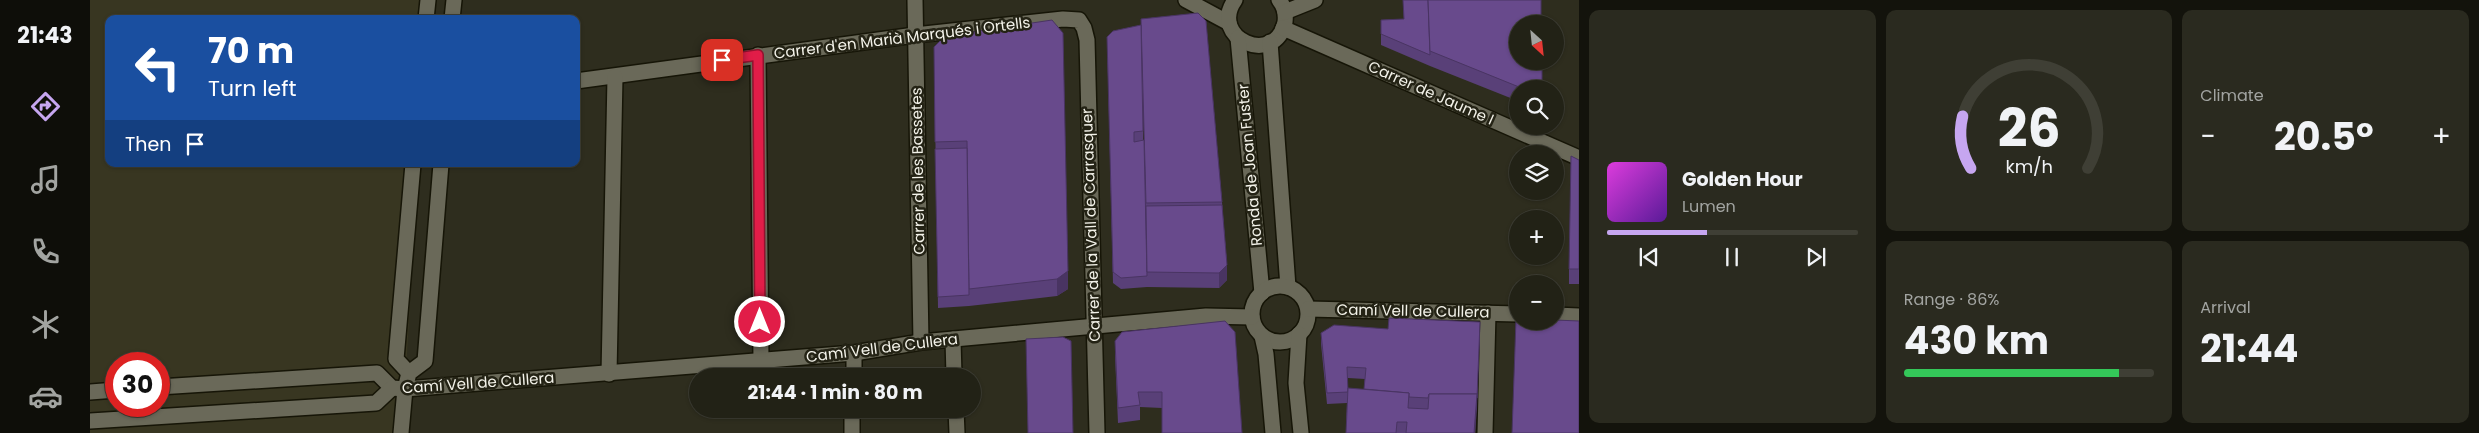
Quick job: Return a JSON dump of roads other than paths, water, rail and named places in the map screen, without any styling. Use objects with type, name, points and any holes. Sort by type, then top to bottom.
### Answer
[{"type":"street","points":[[426,15],[428,0]]},
{"type":"street","points":[[452,15],[454,0]]},
{"type":"street","name":"Carrer de les Bassetes","points":[[915,0],[921,342]]},
{"type":"street","points":[[1186,0],[1229,23],[1238,38],[1254,46],[1270,42],[1278,37],[1284,28],[1282,6],[1315,0]]},
{"type":"street","points":[[1229,23],[1232,0]]},
{"type":"street","name":"Carrer d'en Marià Marqués i Ortells","points":[[580,81],[915,34],[1064,19],[1079,20]]},
{"type":"street","name":"Carrer de la Vall de Carrasquer","points":[[1079,20],[1084,28],[1087,40],[1097,433]]},
{"type":"street","name":"Carrer de Jaume I","points":[[1284,28],[1579,158]]},
{"type":"street","name":"Ronda de Joan Fuster","points":[[1238,38],[1262,293]]},
{"type":"street","name":"Ronda de Joan Fuster","points":[[1270,42],[1288,287]]},
{"type":"street","points":[[758,55],[761,361]]},
{"type":"street","points":[[609,374],[615,77]]},
{"type":"street","points":[[409,373],[396,359],[413,167]]},
{"type":"street","points":[[401,433],[398,388],[409,373],[426,361],[441,167]]},
{"type":"street","points":[[1262,336],[1278,342],[1287,341],[1299,334],[1307,322],[1308,308],[1301,295],[1288,287],[1277,286],[1262,293],[1253,307],[1254,326],[1262,336],[1266,354],[1273,433]]},
{"type":"street","name":"Camí Vell de Cullera","points":[[1308,308],[1509,314]]},
{"type":"street","points":[[1485,433],[1488,313]]},
{"type":"street","points":[[1564,315],[1579,316]]},
{"type":"street","name":"Camí Vell de Cullera","points":[[90,421],[376,403],[398,388],[609,374],[854,353],[921,342],[1206,316],[1252,316]]},
{"type":"street","points":[[1299,334],[1296,383],[1301,433]]},
{"type":"street","points":[[953,339],[954,368]]},
{"type":"street","points":[[854,353],[854,368]]},
{"type":"street","name":"Camí Vell de Cullera","points":[[170,387],[377,373],[398,388]]},
{"type":"street","points":[[90,392],[105,391]]},
{"type":"street","points":[[852,418],[852,433]]},
{"type":"street","points":[[956,418],[957,433]]}]
